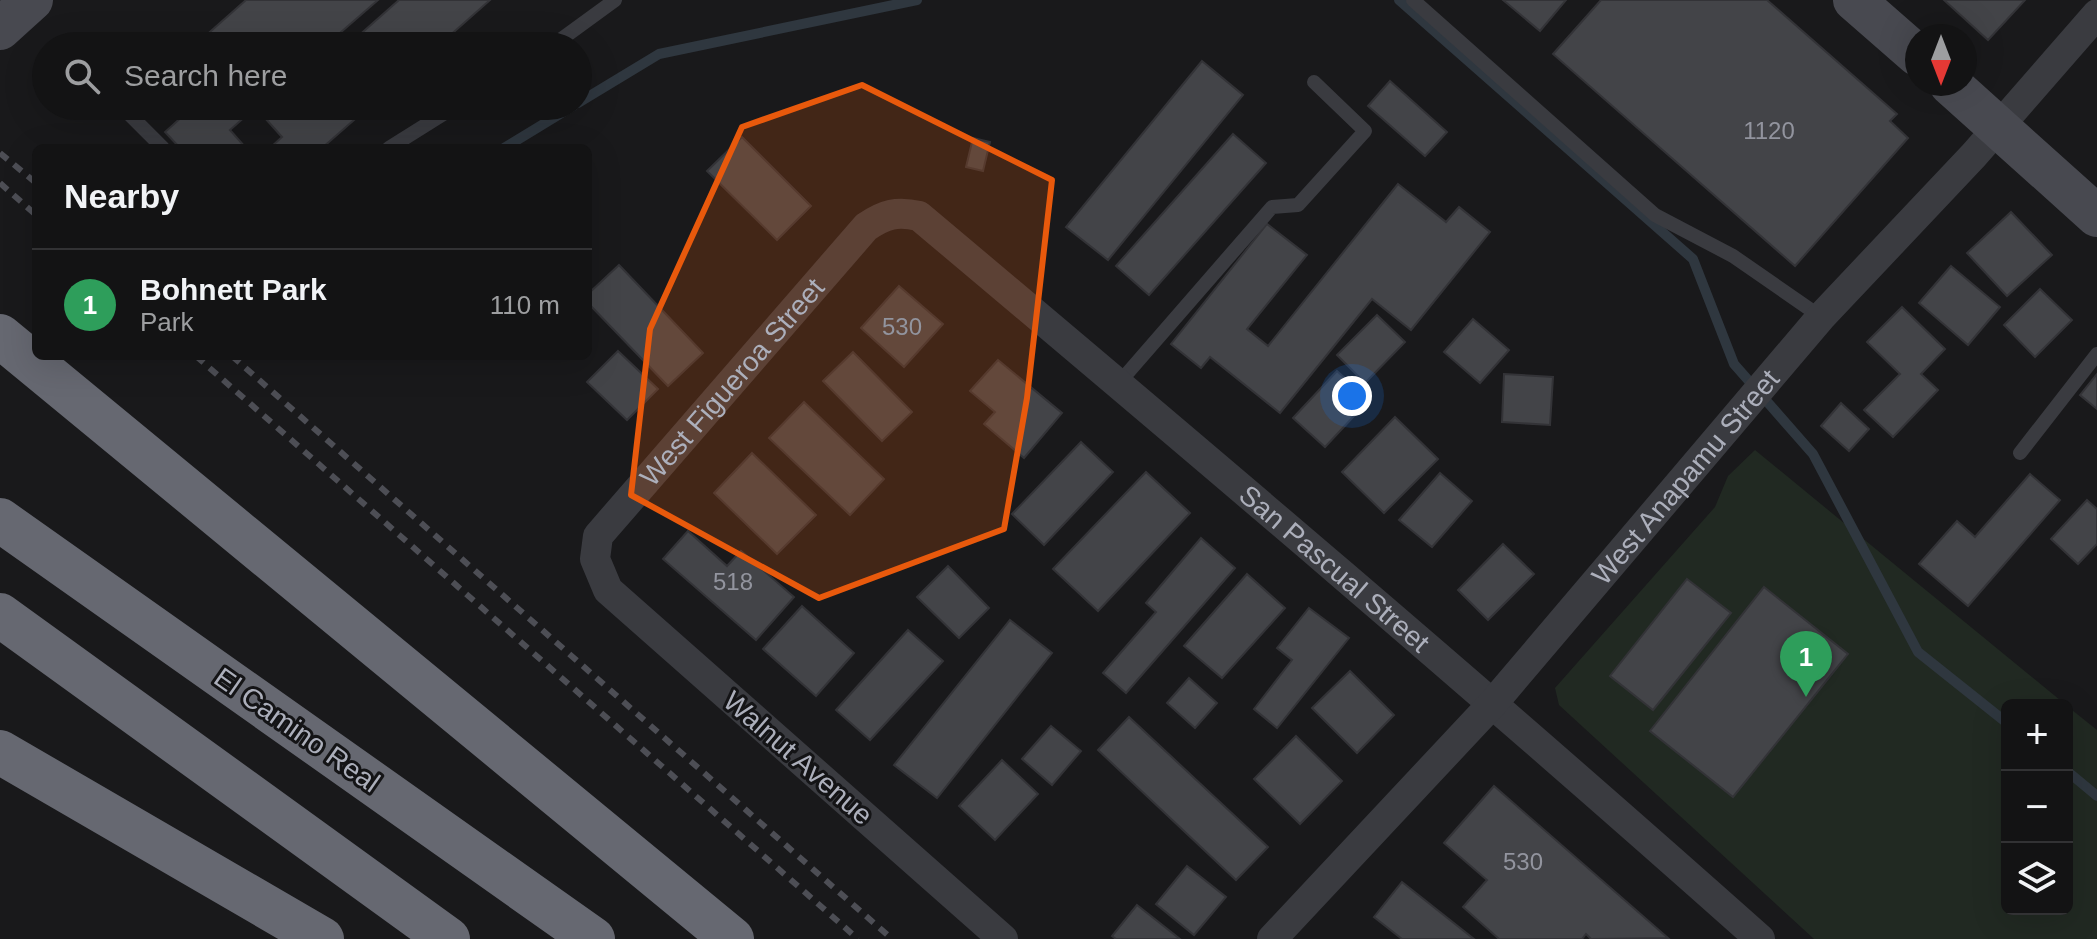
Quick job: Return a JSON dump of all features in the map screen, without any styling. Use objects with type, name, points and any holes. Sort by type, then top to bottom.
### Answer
[{"type":"highway","points":[[0,336],[732,939]]},
{"type":"highway","name":"El Camino Real","points":[[0,520],[593,939]]},
{"type":"highway","points":[[0,615],[448,939]]},
{"type":"highway","points":[[0,752],[322,939]]},
{"type":"street","points":[[0,29],[32,0]]},
{"type":"street","points":[[1854,0],[1905,45]]},
{"type":"street","name":"West Anapamu Street","points":[[1272,939],[1494,702],[1713,441],[1801,345],[1821,317],[2097,14]]},
{"type":"street","points":[[1963,96],[2097,216]]},
{"type":"street","name":"San Pascual Street","points":[[900,212],[919,216],[1118,384],[1494,702],[1760,939]]},
{"type":"street","name":"West Figueroa Street","points":[[599,573],[595,559],[598,536],[866,227],[882,216],[900,212]]},
{"type":"street","name":"Walnut Avenue","points":[[599,573],[608,590],[1003,939]]},
{"type":"lane","points":[[571,32],[615,0]]},
{"type":"lane","points":[[1413,0],[1655,215],[1733,256],[1821,317]]},
{"type":"lane","points":[[1118,384],[1272,207],[1298,205],[1365,131],[1314,82]]},
{"type":"lane","points":[[135,120],[159,144]]},
{"type":"lane","points":[[395,144],[434,120]]},
{"type":"lane","points":[[2020,453],[2097,354]]},
{"type":"highlighted area","points":[[862,85],[1052,180],[1027,398],[1004,529],[819,598],[631,495],[650,329],[742,127]]},
{"type":"shaded area","points":[[1755,450],[2059,699],[2001,699],[2001,915],[2073,915],[2073,711],[2097,730],[2097,939],[1814,939],[1559,705],[1555,688],[1715,507],[1728,476]]},
{"type":"building","points":[[246,0],[378,0],[341,32],[210,32]]},
{"type":"building","points":[[399,0],[490,0],[454,32],[363,32]]},
{"type":"building","points":[[1503,0],[1566,0],[1540,31]]},
{"type":"building","points":[[1601,0],[1767,0],[1897,114],[1890,121],[1908,138],[1795,266],[1553,54]]},
{"type":"building","points":[[1944,0],[2025,0],[1988,40],[1977,30],[1977,24],[1970,24]]},
{"type":"building","points":[[1202,61],[1243,95],[1108,260],[1066,227]]},
{"type":"building","points":[[1390,81],[1447,132],[1425,156],[1368,106]]},
{"type":"building","points":[[178,120],[241,120],[230,130],[242,144],[176,144],[165,132]]},
{"type":"building","points":[[267,120],[354,120],[327,144],[274,144],[282,137]]},
{"type":"building","points":[[1233,134],[1266,163],[1149,295],[1116,266]]},
{"type":"building","points":[[742,137],[811,206],[777,240],[707,171]]},
{"type":"building","points":[[973,138],[990,142],[983,171],[966,167]]},
{"type":"building","points":[[1398,184],[1446,222],[1459,207],[1490,232],[1411,330],[1372,299],[1280,413],[1210,357],[1201,368],[1171,344],[1267,224],[1307,255],[1247,329],[1268,346]]},
{"type":"building","points":[[2011,212],[2052,255],[2007,296],[1967,253]]},
{"type":"building","points":[[619,265],[703,353],[668,386],[592,307],[592,290]]},
{"type":"building","points":[[1951,266],[2000,307],[1968,345],[1919,303]]},
{"type":"building","points":[[899,286],[943,324],[904,367],[861,328]]},
{"type":"building","points":[[2040,289],[2072,320],[2035,357],[2004,325]]},
{"type":"building","points":[[1902,307],[1945,349],[1921,374],[1938,390],[1893,437],[1864,410],[1900,374],[1867,342]]},
{"type":"building","points":[[1377,315],[1405,342],[1365,383],[1337,355]]},
{"type":"building","points":[[1473,319],[1509,350],[1480,383],[1444,352]]},
{"type":"building","points":[[618,351],[658,389],[627,420],[587,382]]},
{"type":"building","points":[[853,352],[912,412],[882,441],[823,381]]},
{"type":"building","points":[[998,360],[1062,413],[1024,458],[984,424],[995,412],[970,391]]},
{"type":"building","points":[[1337,371],[1369,400],[1325,447],[1293,418]]},
{"type":"building","points":[[1504,374],[1553,377],[1550,425],[1502,422]]},
{"type":"building","points":[[2097,374],[2097,409],[2080,395]]},
{"type":"building","points":[[804,402],[884,479],[850,515],[769,438]]},
{"type":"building","points":[[1841,403],[1869,429],[1849,451],[1821,426]]},
{"type":"building","points":[[1395,417],[1438,459],[1384,513],[1342,472]]},
{"type":"building","points":[[1081,442],[1113,472],[1044,545],[1012,514]]},
{"type":"building","points":[[752,453],[816,515],[777,554],[714,493]]},
{"type":"building","points":[[1146,472],[1190,513],[1098,611],[1053,569]]},
{"type":"building","points":[[1440,473],[1472,501],[1432,547],[1399,520]]},
{"type":"building","points":[[2030,474],[2060,500],[1968,606],[1919,564],[1957,521],[1975,537]]},
{"type":"building","points":[[2087,500],[2097,509],[2097,544],[2078,564],[2051,539]]},
{"type":"building","points":[[688,531],[727,566],[741,551],[794,597],[756,640],[663,559]]},
{"type":"building","points":[[1201,538],[1235,568],[1126,693],[1103,673],[1156,612],[1146,603]]},
{"type":"building","points":[[1503,544],[1534,574],[1488,620],[1458,590]]},
{"type":"building","points":[[948,566],[989,608],[959,638],[917,597]]},
{"type":"building","points":[[1247,574],[1285,608],[1222,678],[1184,646]]},
{"type":"building","points":[[1687,579],[1731,613],[1653,710],[1610,676]]},
{"type":"building","points":[[1764,587],[1848,654],[1733,797],[1650,731]]},
{"type":"building","points":[[802,606],[854,653],[816,696],[763,649]]},
{"type":"building","points":[[1309,608],[1349,638],[1277,728],[1254,709],[1292,660],[1277,648]]},
{"type":"building","points":[[1010,620],[1052,653],[937,798],[894,765]]},
{"type":"building","points":[[908,630],[943,661],[870,740],[836,710]]},
{"type":"building","points":[[1350,671],[1394,715],[1357,753],[1312,708]]},
{"type":"building","points":[[1189,678],[1217,703],[1195,728],[1167,703]]},
{"type":"building","points":[[1129,717],[1268,847],[1236,880],[1098,750]]},
{"type":"building","points":[[1051,726],[1081,751],[1052,785],[1022,759]]},
{"type":"building","points":[[1296,736],[1342,781],[1300,824],[1254,779]]},
{"type":"building","points":[[1002,760],[1038,794],[995,840],[959,806]]},
{"type":"building","points":[[1494,786],[1668,938],[1591,939],[1586,934],[1582,939],[1499,939],[1463,907],[1487,880],[1444,843]]},
{"type":"building","points":[[1187,866],[1226,897],[1194,935],[1156,904]]},
{"type":"building","points":[[1402,882],[1474,939],[1402,939],[1374,917]]},
{"type":"building","points":[[1137,905],[1180,939],[1116,939],[1112,936]]},
{"type":"waterway","points":[[592,95],[659,54],[917,0]]},
{"type":"waterway","points":[[1399,0],[1693,259],[1734,364],[1813,454],[1918,652],[2001,718]]},
{"type":"waterway","points":[[511,144],[550,120]]},
{"type":"waterway","points":[[2073,776],[2097,796]]},
{"type":"railway","points":[[0,153],[32,180]]},
{"type":"railway","points":[[0,183],[32,211]]},
{"type":"railway","points":[[201,360],[858,939]]},
{"type":"railway","points":[[237,360],[892,939]]},
{"type":"place","name":"Bohnett Park","points":[[1806,697]]}]
